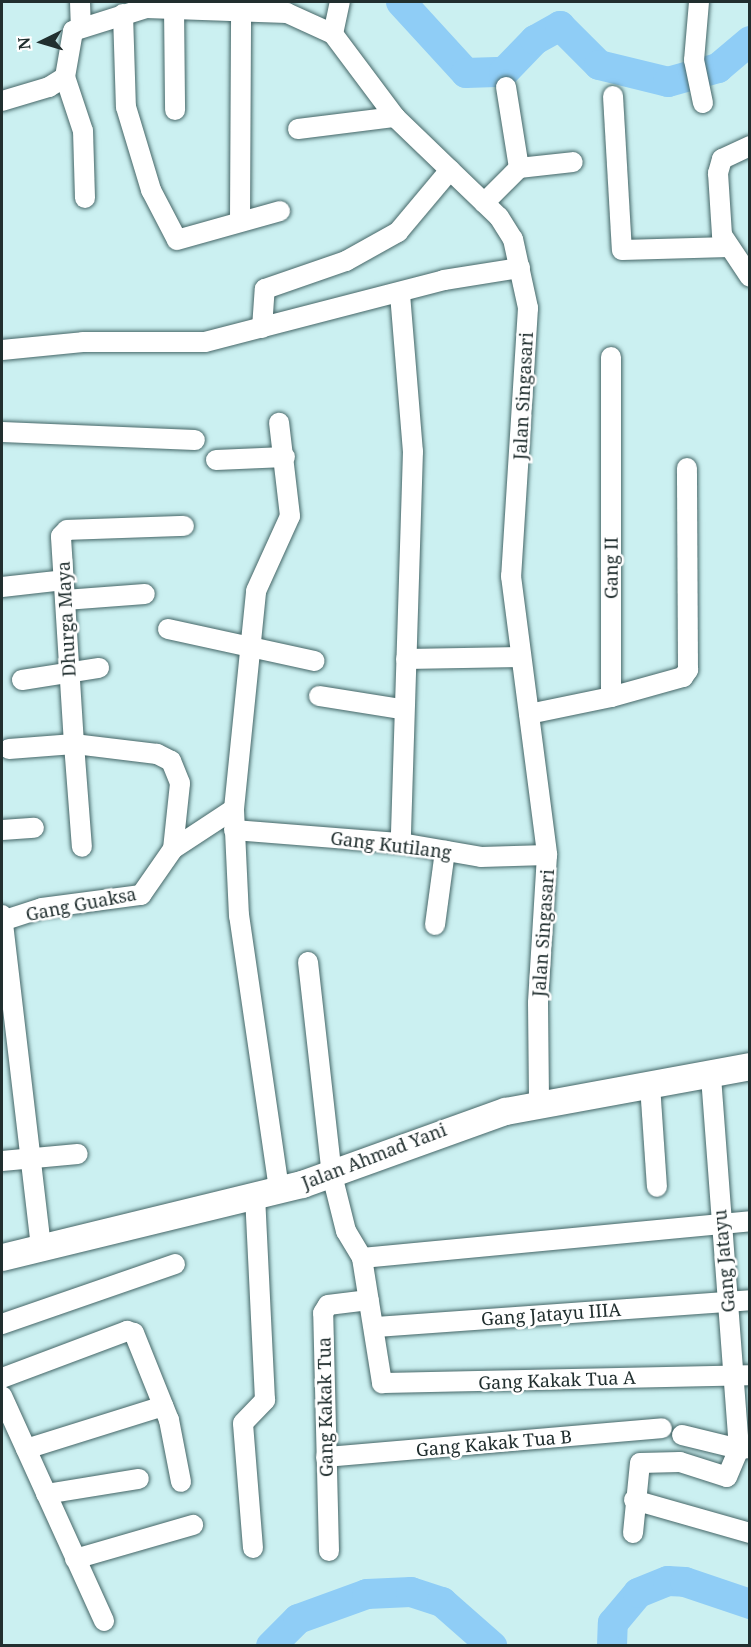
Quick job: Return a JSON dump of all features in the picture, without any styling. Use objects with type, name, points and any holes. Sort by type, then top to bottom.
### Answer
[{"type":"main road","name":"Jalan Ahmad Yani","points":[[2,1257],[41,1245],[333,1175],[442,1129],[539,1104],[750,1066]]},
{"type":"street","points":[[80,2],[64,76],[83,131],[86,198]]},
{"type":"street","points":[[333,34],[340,2]]},
{"type":"street","points":[[699,2],[694,60],[701,95]]},
{"type":"street","name":"Jalan Singasari","points":[[75,33],[146,5],[249,7],[301,16],[333,34],[395,117],[484,203],[513,239],[520,268],[527,330],[511,576],[547,855],[538,1003],[539,1104]]},
{"type":"street","points":[[174,7],[175,110]]},
{"type":"street","points":[[240,220],[249,7]]},
{"type":"street","points":[[123,14],[126,107],[151,190],[177,240],[240,220],[280,211]]},
{"type":"street","points":[[2,96],[49,87],[64,76]]},
{"type":"street","points":[[506,87],[519,168]]},
{"type":"street","points":[[613,96],[622,250],[729,247]]},
{"type":"street","points":[[298,129],[395,117]]},
{"type":"street","points":[[750,146],[729,155],[718,166],[719,219],[729,247],[750,277]]},
{"type":"street","points":[[484,203],[519,168],[573,162]]},
{"type":"street","points":[[262,328],[265,289],[346,261],[398,232],[450,170]]},
{"type":"street","points":[[2,350],[83,342],[183,345],[520,268]]},
{"type":"street","points":[[399,294],[413,451],[406,659],[401,709],[401,843]]},
{"type":"street","name":"Gang II","points":[[610,697],[611,357]]},
{"type":"street","points":[[253,1548],[243,1423],[265,1400],[267,1192],[239,916],[234,809],[253,647],[256,591],[290,516],[285,457],[279,423]]},
{"type":"street","points":[[2,432],[195,440]]},
{"type":"street","points":[[216,460],[285,457]]},
{"type":"street","points":[[529,714],[610,697],[683,677],[688,669],[687,468]]},
{"type":"street","name":"Dhurga Maya","points":[[82,847],[69,671],[64,531],[184,526]]},
{"type":"street","points":[[2,587],[64,580]]},
{"type":"street","points":[[65,600],[145,594]]},
{"type":"street","points":[[168,629],[315,661]]},
{"type":"street","points":[[406,659],[521,657]]},
{"type":"street","points":[[22,680],[99,668]]},
{"type":"street","points":[[319,696],[401,709]]},
{"type":"street","points":[[9,749],[74,744],[157,754],[171,761],[180,783],[173,849]]},
{"type":"street","name":"Gang Guaksa","points":[[2,921],[42,908],[137,897],[173,849],[234,809]]},
{"type":"street","points":[[2,830],[34,828]]},
{"type":"street","name":"Gang Kutilang","points":[[234,830],[401,843],[481,857],[547,855]]},
{"type":"street","points":[[435,925],[445,851]]},
{"type":"street","points":[[2,915],[41,1245]]},
{"type":"street","points":[[308,962],[333,1175],[346,1231],[362,1258],[376,1327]]},
{"type":"street","name":"Gang Jatayu","points":[[711,1074],[727,1301],[743,1375],[744,1448]]},
{"type":"street","points":[[650,1085],[657,1187]]},
{"type":"street","points":[[2,1161],[78,1154]]},
{"type":"street","points":[[362,1258],[750,1221]]},
{"type":"street","points":[[2,1324],[175,1264]]},
{"type":"street","name":"Gang Kakak Tua","points":[[329,1551],[323,1313],[328,1305],[369,1300]]},
{"type":"street","name":"Gang Jatayu IIIA","points":[[376,1327],[750,1300]]},
{"type":"street","name":"Gang Kakak Tua A","points":[[376,1327],[381,1380],[390,1387],[743,1375]]},
{"type":"street","points":[[2,1378],[131,1332],[163,1406],[181,1482]]},
{"type":"street","points":[[2,1396],[104,1621]]},
{"type":"street","points":[[26,1449],[163,1406]]},
{"type":"street","name":"Gang Kakak Tua B","points":[[326,1457],[662,1428]]},
{"type":"street","points":[[633,1533],[634,1500],[640,1463],[680,1462],[727,1477],[744,1448],[682,1435]]},
{"type":"street","points":[[46,1494],[139,1479]]},
{"type":"street","points":[[634,1500],[750,1533]]},
{"type":"street","points":[[75,1559],[194,1525]]},
{"type":"waterway","points":[[401,2],[466,73],[504,72],[535,40],[560,26],[599,65],[668,82],[718,68],[750,41]]},
{"type":"waterway","points":[[612,1646],[613,1623],[638,1593],[668,1581],[685,1582],[750,1604]]},
{"type":"waterway","points":[[271,1646],[298,1619],[367,1594],[411,1592],[442,1602],[492,1646]]}]
